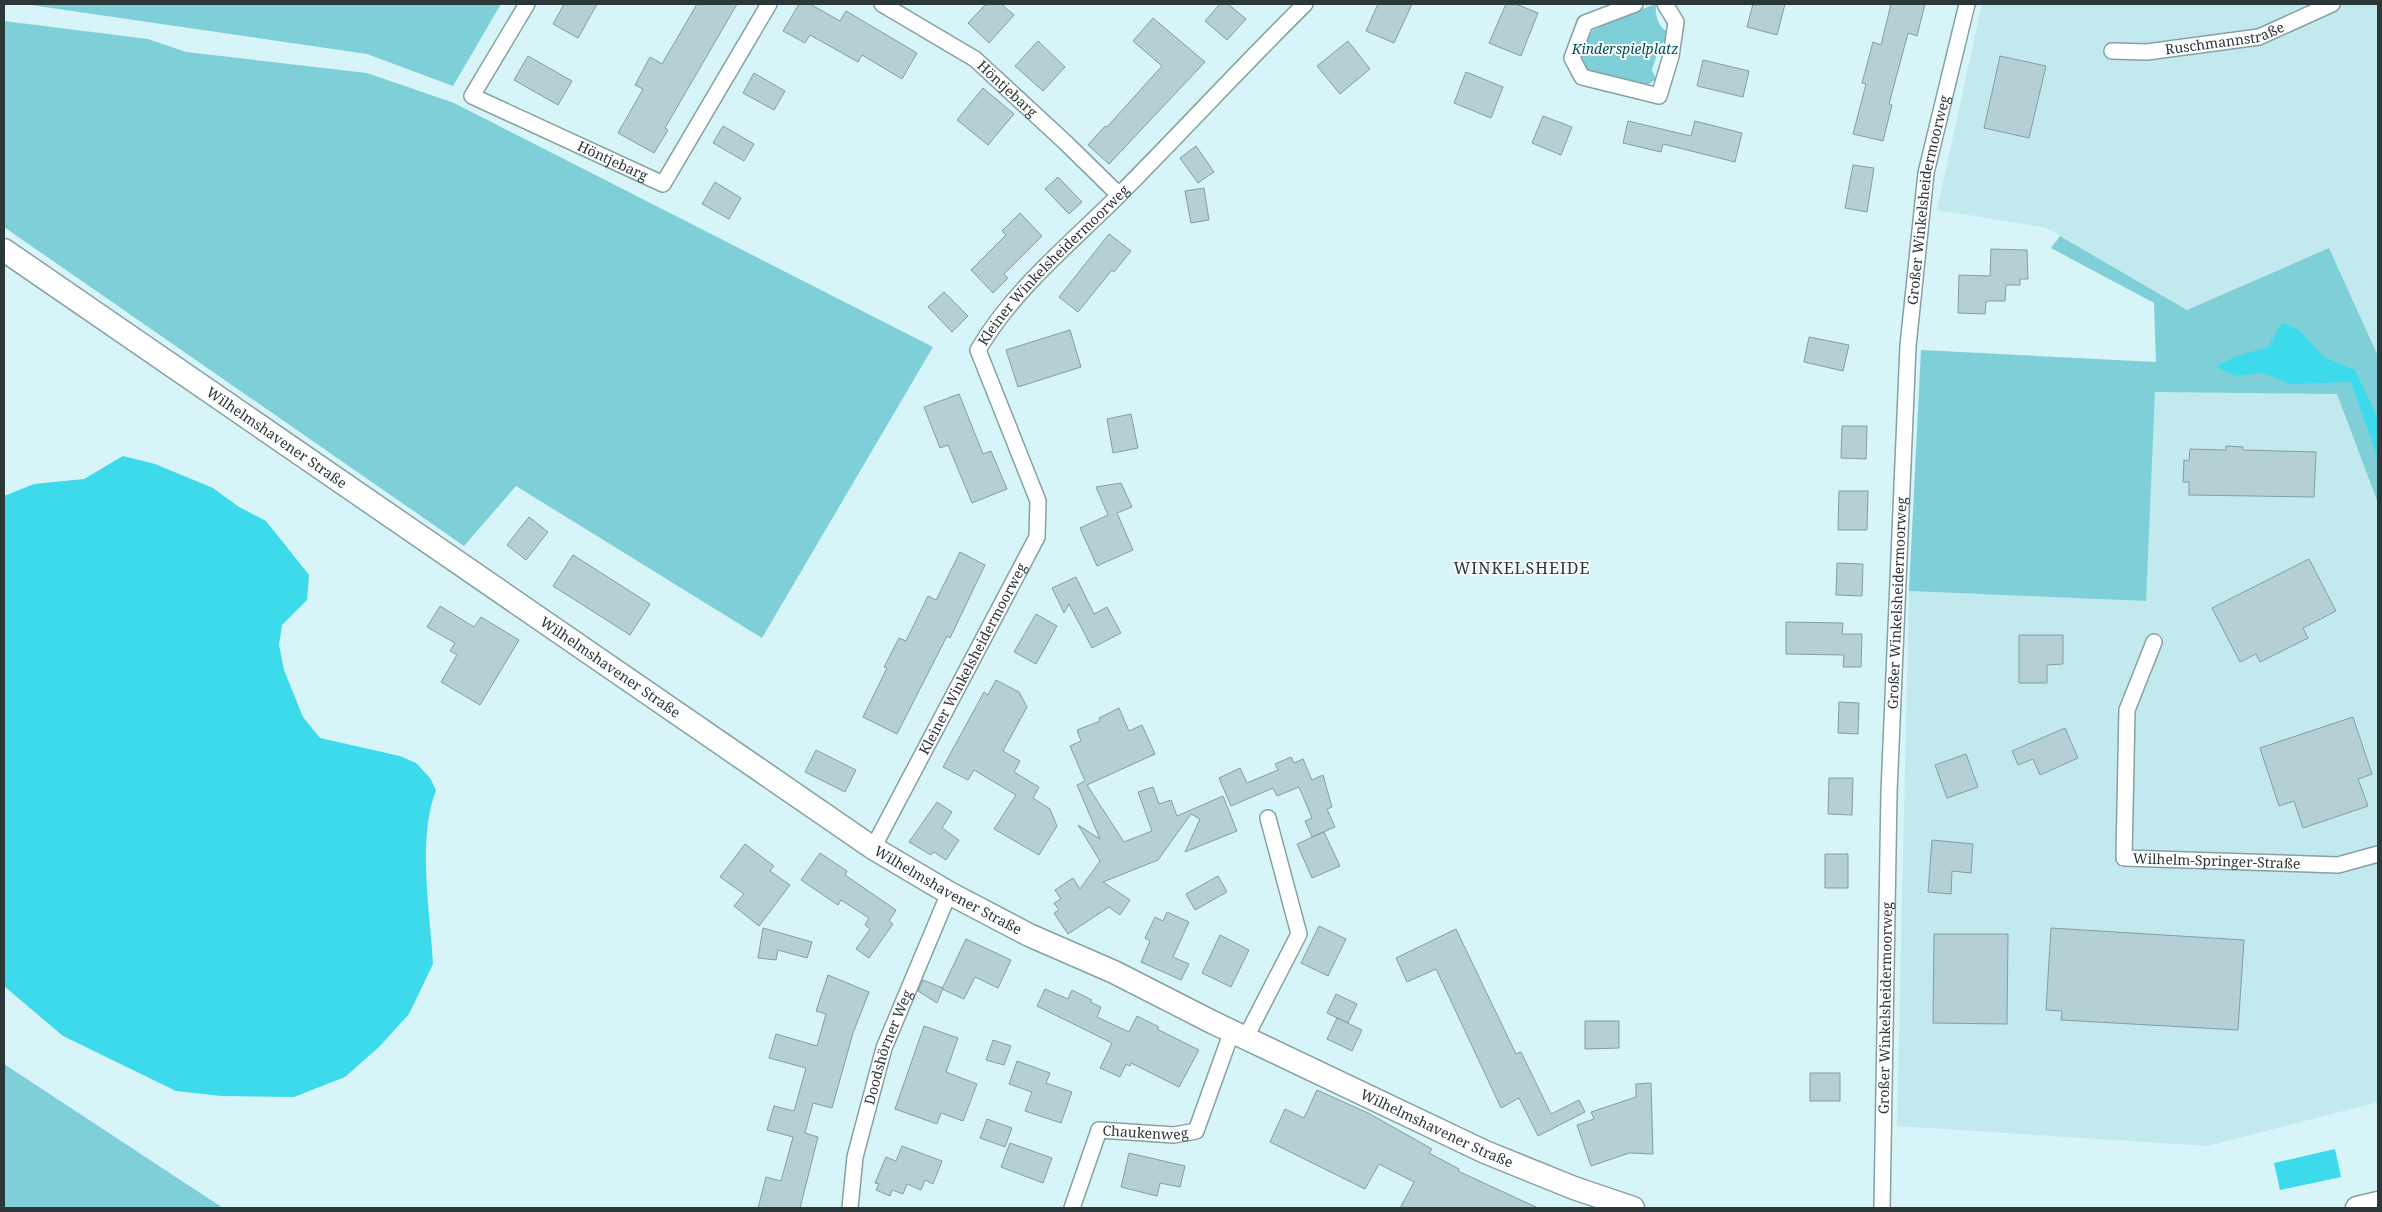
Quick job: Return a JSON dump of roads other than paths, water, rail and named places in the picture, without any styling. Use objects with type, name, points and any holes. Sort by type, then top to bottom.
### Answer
[{"type":"street","name":"Höntjebarg","points":[[527,4],[472,96],[663,184],[769,4]]},
{"type":"street","name":"Höntjebarg","points":[[882,4],[975,59],[1066,142],[1119,195]]},
{"type":"street","name":"Kleiner Winkelsheidermoorweg","points":[[873,848],[1036,537],[1038,501],[978,350],[990,330],[1019,293],[1119,195],[1305,4]]},
{"type":"street","points":[[1635,4],[1585,23],[1572,58],[1582,77],[1659,96],[1671,56],[1676,22],[1665,4]]},
{"type":"street","name":"Großer Winkelsheidermoorweg","points":[[1882,1208],[1889,792],[1908,346],[1926,173],[1967,4]]},
{"type":"street","name":"Ruschmannstraße","points":[[2112,51],[2147,52],[2259,37],[2332,4]]},
{"type":"street","name":"Wilhelmshavener Straße","points":[[4,250],[873,848],[949,893],[1029,934],[1114,972],[1485,1152],[1574,1188],[1633,1208]]},
{"type":"street","name":"Wilhelm-Springer-Straße","points":[[2154,642],[2127,710],[2124,858],[2338,866],[2378,854]]},
{"type":"street","points":[[1239,1034],[1299,934],[1268,818]]},
{"type":"street","name":"Doodshörner Weg","points":[[850,1208],[855,1157],[884,1048],[949,893]]},
{"type":"street","name":"Chaukenweg","points":[[1072,1208],[1099,1130],[1174,1136],[1196,1131],[1239,1034]]},
{"type":"street","points":[[2357,1208],[2378,1203]]},
{"type":"district","name":"WINKELSHEIDE","points":[[1522,568]]},
{"type":"park label","name":"Kinderspielplatz","points":[[1625,49]]}]
